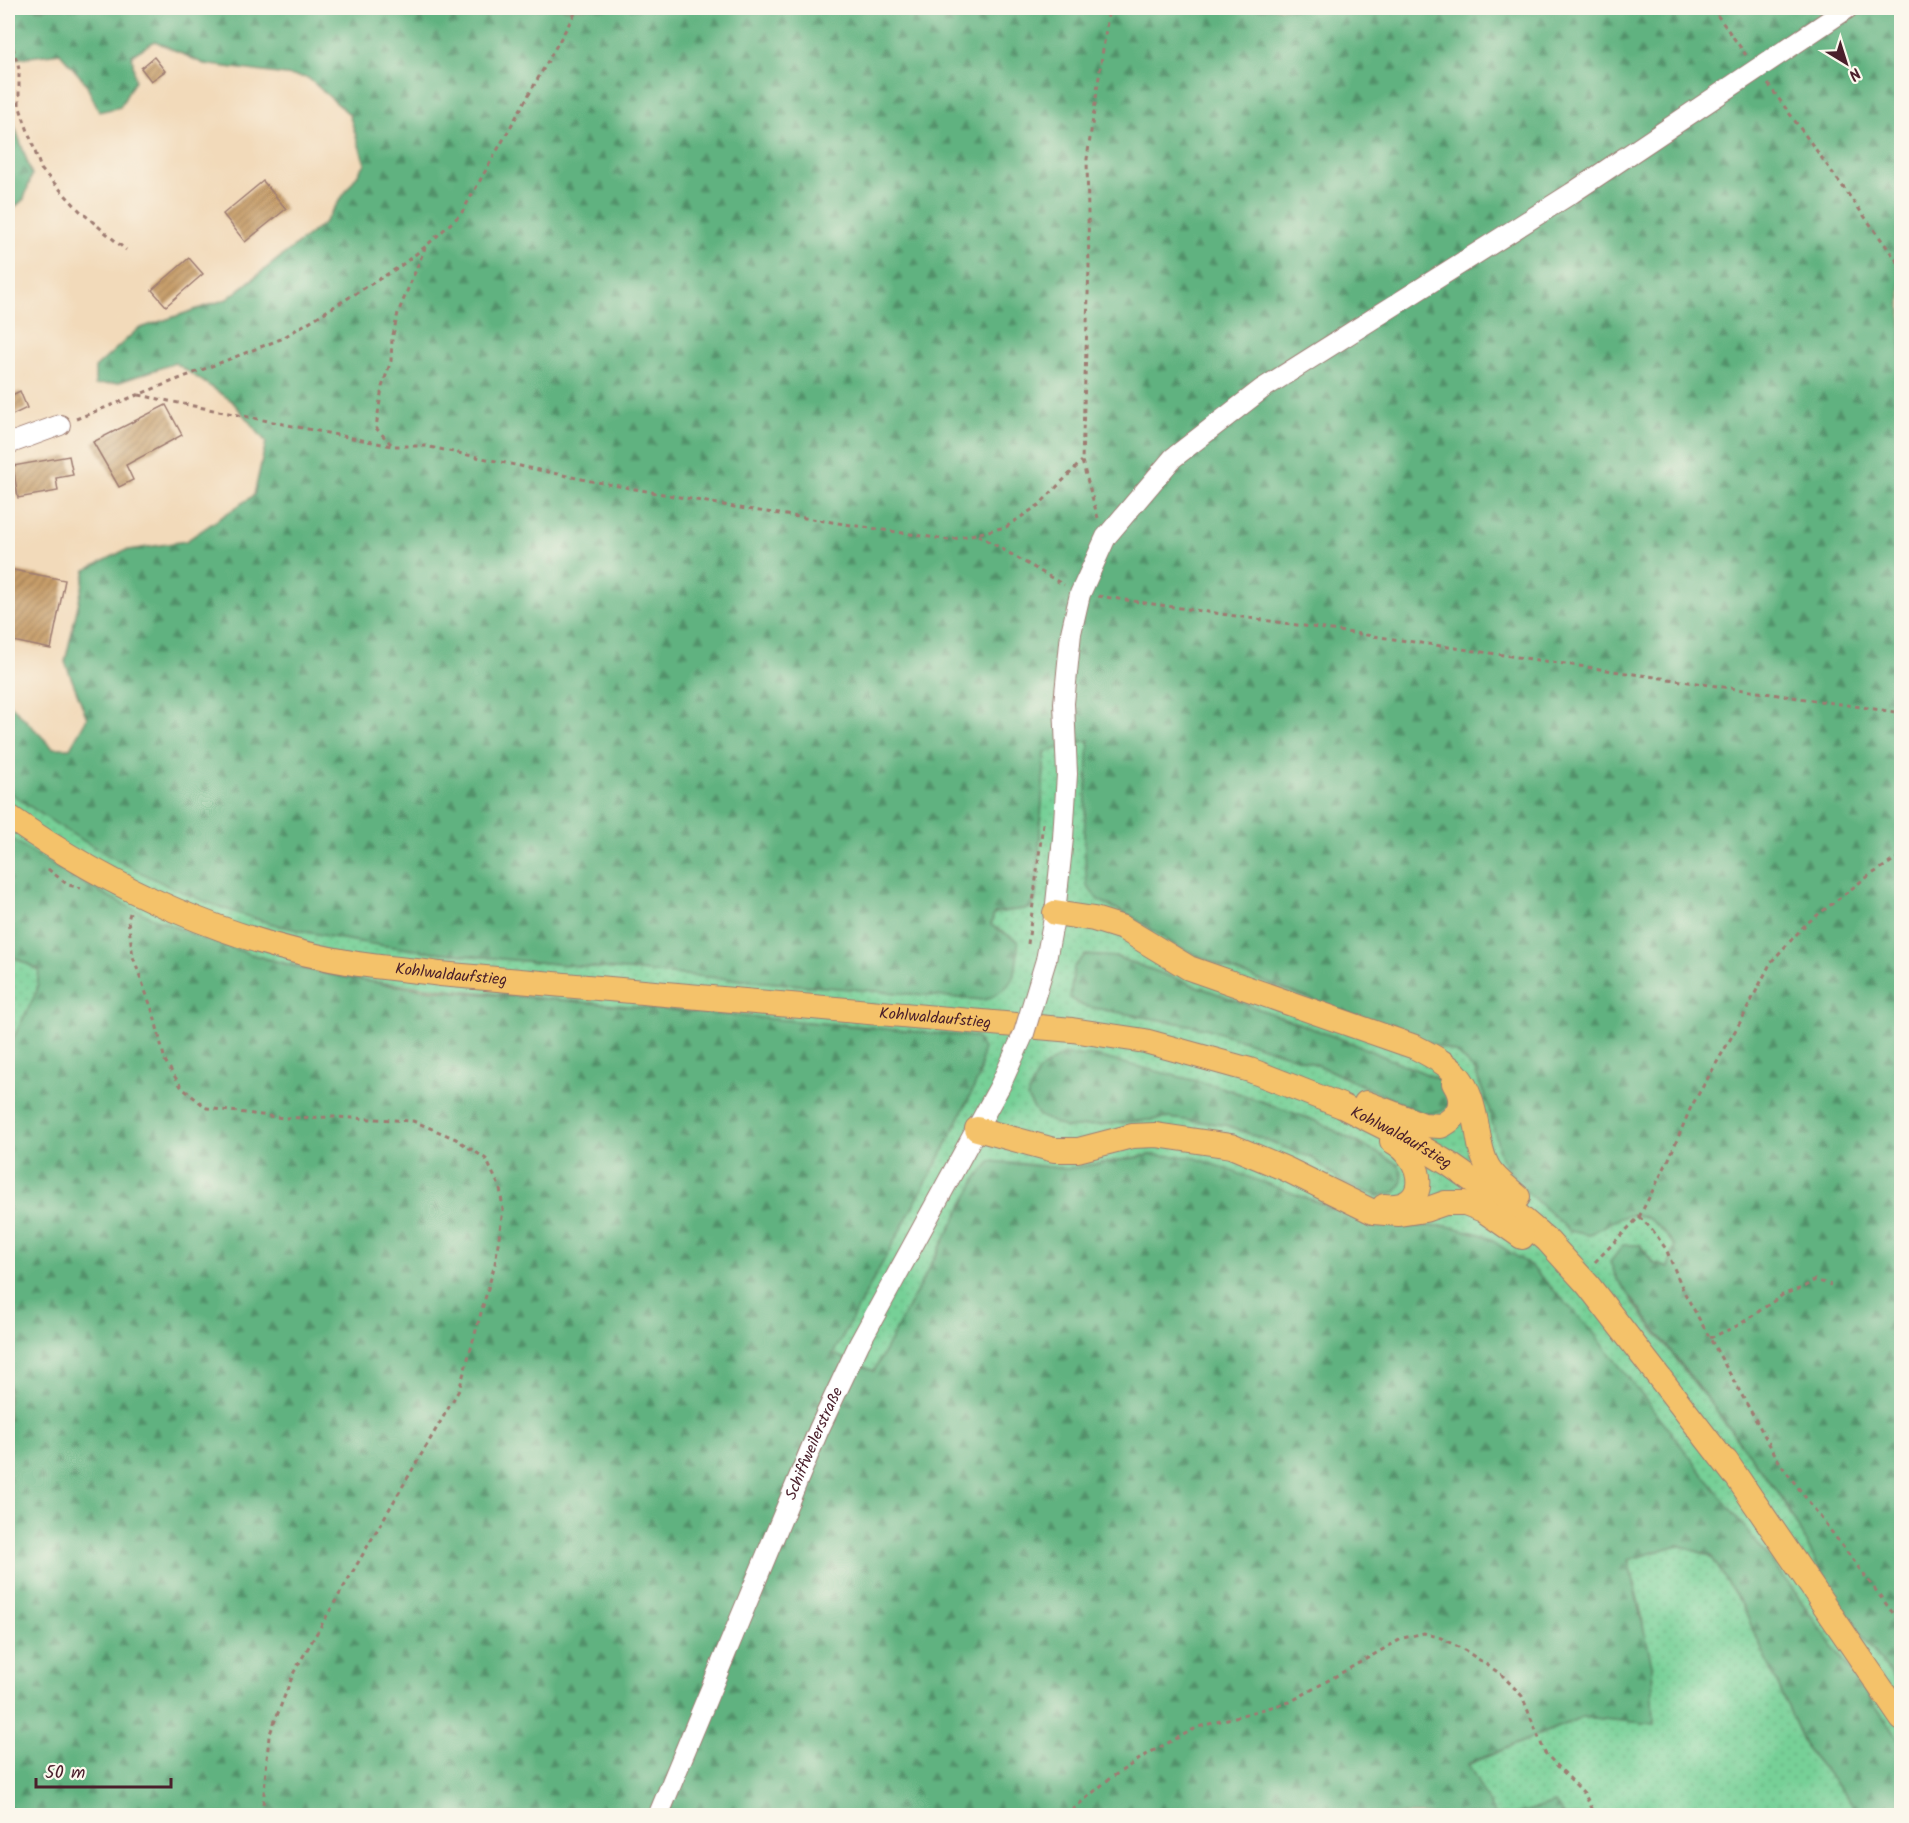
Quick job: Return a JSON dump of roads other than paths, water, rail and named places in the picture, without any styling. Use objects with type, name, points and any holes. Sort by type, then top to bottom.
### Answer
[{"type":"main road","name":"Kohlwaldaufstieg","points":[[8,816],[43,841],[140,895],[263,942],[357,964],[440,974],[1072,1030],[1145,1041],[1203,1055],[1284,1083],[1342,1106],[1404,1137],[1499,1199],[1547,1240],[1581,1277],[1734,1474]]},
{"type":"main road","points":[[1055,913],[1094,919],[1123,927],[1189,968],[1415,1047],[1445,1062],[1459,1075],[1472,1098],[1481,1148],[1489,1168],[1500,1181],[1558,1230],[1591,1266],[1709,1431],[1734,1474],[1902,1719]]},
{"type":"main road","points":[[1203,1055],[1291,1074],[1423,1125],[1441,1126],[1458,1112],[1462,1104],[1460,1093],[1442,1068],[1415,1047]]},
{"type":"main road","points":[[1284,1083],[1398,1144],[1413,1160],[1420,1174],[1419,1188],[1410,1200],[1392,1207],[1353,1199],[1324,1188]]},
{"type":"main road","points":[[977,1130],[1054,1150],[1078,1150],[1132,1136],[1185,1138],[1231,1146],[1286,1168],[1373,1212],[1399,1214],[1425,1210],[1444,1203],[1465,1203],[1483,1210],[1512,1228],[1580,1288],[1655,1370]]},
{"type":"street","name":"Schiffweilerstraße","points":[[658,1815],[819,1429],[860,1344],[1000,1086],[1028,1023],[1046,960],[1055,913],[1067,774],[1064,703],[1071,633],[1080,594],[1106,537],[1173,458],[1262,389],[1572,193],[1848,8]]},
{"type":"street","points":[[8,444],[60,425]]}]
